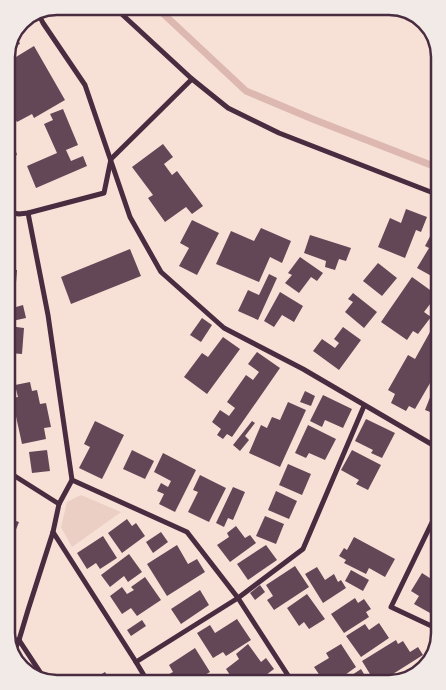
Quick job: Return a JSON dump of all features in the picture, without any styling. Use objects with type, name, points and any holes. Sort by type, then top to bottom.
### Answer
[{"type":"street","points":[[123,15],[192,79],[228,108],[279,133],[431,192]]},
{"type":"street","points":[[41,18],[85,85],[130,216],[160,272],[224,328],[303,369],[431,444]]},
{"type":"street","points":[[15,213],[28,213],[104,193],[111,159],[192,79]]},
{"type":"street","points":[[17,645],[53,532],[59,504],[72,480],[48,315],[28,213]]},
{"type":"street","points":[[136,662],[238,598],[303,549],[364,406]]},
{"type":"street","points":[[15,476],[59,504]]},
{"type":"street","points":[[72,480],[187,532],[238,598],[288,675]]},
{"type":"street","points":[[431,522],[390,607],[431,626]]},
{"type":"street","points":[[53,532],[144,675]]},
{"type":"street","points":[[19,640],[39,671]]},
{"type":"shaded area","points":[[81,495],[121,512],[72,547],[61,527],[67,502]]},
{"type":"building","points":[[34,46],[65,100],[34,118],[32,114],[17,122],[15,119],[15,58]]},
{"type":"building","points":[[63,109],[78,145],[66,150],[71,161],[83,156],[87,166],[36,188],[27,166],[57,153],[44,124],[53,120],[50,114]]},
{"type":"building","points":[[163,144],[173,157],[164,164],[172,175],[177,171],[203,206],[192,214],[186,207],[165,222],[148,198],[153,195],[132,167]]},
{"type":"building","points":[[406,209],[427,217],[421,232],[416,230],[405,258],[378,247],[390,218],[401,223]]},
{"type":"building","points":[[192,220],[219,233],[197,275],[179,266],[189,248],[180,243]]},
{"type":"building","points":[[261,228],[291,241],[282,263],[270,257],[259,282],[216,264],[231,231],[254,241]]},
{"type":"building","points":[[310,235],[351,248],[346,261],[339,259],[335,270],[325,267],[326,261],[304,253]]},
{"type":"building","points":[[431,235],[431,276],[417,268],[429,248],[425,246]]},
{"type":"building","points":[[130,249],[141,276],[71,304],[61,277]]},
{"type":"building","points":[[300,257],[323,273],[317,281],[311,277],[299,293],[285,283],[292,275],[288,273]]},
{"type":"building","points":[[378,263],[397,278],[382,296],[363,281]]},
{"type":"building","points":[[15,270],[17,270],[15,296]]},
{"type":"building","points":[[269,274],[277,278],[258,320],[238,311],[248,290],[259,295]]},
{"type":"building","points":[[412,277],[431,291],[431,303],[424,312],[431,317],[418,334],[413,331],[407,340],[381,322]]},
{"type":"building","points":[[280,292],[303,306],[294,322],[282,315],[274,327],[264,321]]},
{"type":"building","points":[[353,293],[377,312],[364,328],[345,312],[353,302],[348,299]]},
{"type":"building","points":[[23,305],[26,318],[15,320],[15,307]]},
{"type":"building","points":[[202,318],[212,325],[201,342],[190,335]]},
{"type":"building","points":[[15,327],[24,328],[22,354],[15,353]]},
{"type":"building","points":[[343,327],[361,340],[339,370],[313,351],[322,339],[335,348],[339,343],[334,339]]},
{"type":"building","points":[[431,332],[431,381],[415,409],[409,406],[406,411],[391,403],[395,394],[388,390],[408,355],[415,359]]},
{"type":"building","points":[[223,337],[240,349],[207,394],[184,377],[202,353],[208,357]]},
{"type":"building","points":[[257,352],[280,368],[232,437],[227,434],[223,439],[217,435],[221,429],[212,422],[220,410],[229,416],[235,408],[227,402],[246,375],[253,380],[259,372],[248,364]]},
{"type":"building","points":[[30,382],[32,391],[37,390],[40,404],[46,403],[51,427],[44,428],[46,439],[22,444],[15,412],[15,398],[18,397],[15,385]]},
{"type":"building","points":[[305,391],[315,396],[311,406],[300,402]]},
{"type":"building","points":[[323,395],[352,409],[343,428],[325,420],[322,427],[310,421]]},
{"type":"building","points":[[431,395],[431,412],[425,410]]},
{"type":"building","points":[[288,402],[306,410],[280,467],[249,453],[261,425],[267,428],[272,417],[280,420]]},
{"type":"building","points":[[366,419],[395,433],[382,458],[371,453],[373,450],[355,441]]},
{"type":"building","points":[[95,421],[124,435],[102,479],[79,468],[90,447],[84,444]]},
{"type":"building","points":[[252,421],[255,423],[245,436],[249,440],[240,451],[233,445]]},
{"type":"building","points":[[308,425],[336,439],[325,460],[309,453],[306,458],[295,453]]},
{"type":"building","points":[[47,450],[50,471],[32,473],[29,452]]},
{"type":"building","points":[[132,450],[154,461],[145,479],[123,469]]},
{"type":"building","points":[[352,450],[381,465],[368,490],[356,484],[359,480],[341,470]]},
{"type":"building","points":[[163,453],[196,470],[175,512],[159,504],[164,494],[157,491],[161,483],[168,487],[171,481],[154,472]]},
{"type":"building","points":[[288,464],[311,474],[302,495],[279,485]]},
{"type":"building","points":[[200,475],[226,488],[209,522],[188,512],[198,492],[193,490]]},
{"type":"building","points":[[233,487],[245,492],[233,520],[228,518],[224,527],[216,523]]},
{"type":"building","points":[[276,491],[297,501],[289,519],[268,510]]},
{"type":"building","points":[[265,516],[284,524],[276,544],[256,536]]},
{"type":"building","points":[[127,519],[132,526],[136,523],[145,536],[122,553],[108,533]]},
{"type":"building","points":[[15,521],[19,522],[15,532]]},
{"type":"building","points":[[236,526],[245,538],[250,535],[256,543],[230,562],[217,545],[229,537],[227,533]]},
{"type":"building","points":[[161,532],[168,542],[153,553],[146,542]]},
{"type":"building","points":[[103,536],[117,558],[100,569],[96,563],[87,569],[77,553]]},
{"type":"building","points":[[354,537],[395,559],[385,577],[369,568],[366,574],[344,563],[346,560],[339,556],[344,548],[347,550]]},
{"type":"building","points":[[177,545],[188,564],[197,559],[205,572],[167,596],[147,564]]},
{"type":"building","points":[[266,545],[277,560],[248,580],[237,564]]},
{"type":"building","points":[[129,554],[142,572],[128,582],[124,576],[110,587],[101,575]]},
{"type":"building","points":[[295,566],[309,587],[274,610],[267,600],[273,596],[266,585]]},
{"type":"building","points":[[317,567],[325,580],[334,574],[338,582],[341,580],[346,588],[323,603],[305,574]]},
{"type":"building","points":[[351,570],[369,580],[363,591],[345,581]]},
{"type":"building","points":[[422,573],[431,579],[430,613],[414,604],[419,596],[411,591]]},
{"type":"building","points":[[145,577],[161,600],[137,616],[131,608],[122,614],[110,596],[122,587],[127,594],[134,590],[131,587]]},
{"type":"building","points":[[260,585],[265,592],[255,600],[250,593]]},
{"type":"building","points":[[200,590],[209,605],[181,624],[171,609]]},
{"type":"building","points":[[307,594],[325,619],[309,629],[304,622],[299,626],[287,608]]},
{"type":"building","points":[[355,598],[358,603],[364,599],[371,609],[366,612],[369,617],[344,633],[331,614]]},
{"type":"building","points":[[237,619],[251,640],[226,656],[223,652],[213,658],[197,633],[210,625],[215,633]]},
{"type":"building","points":[[142,620],[146,626],[131,636],[127,630]]},
{"type":"building","points":[[379,623],[389,638],[361,657],[346,636],[365,624],[369,630]]},
{"type":"building","points":[[396,640],[398,644],[403,641],[410,652],[418,647],[423,655],[392,675],[371,675],[362,661]]},
{"type":"building","points":[[248,644],[261,662],[266,658],[274,669],[266,675],[230,675],[226,669],[239,659],[236,654]]},
{"type":"building","points":[[341,644],[356,667],[345,675],[320,675],[314,667],[329,658],[326,653]]},
{"type":"building","points":[[195,648],[210,672],[205,675],[168,675],[173,672],[169,665]]},
{"type":"building","points":[[361,669],[365,675],[352,675]]},
{"type":"waterway","points":[[165,15],[246,91],[431,165]]}]
